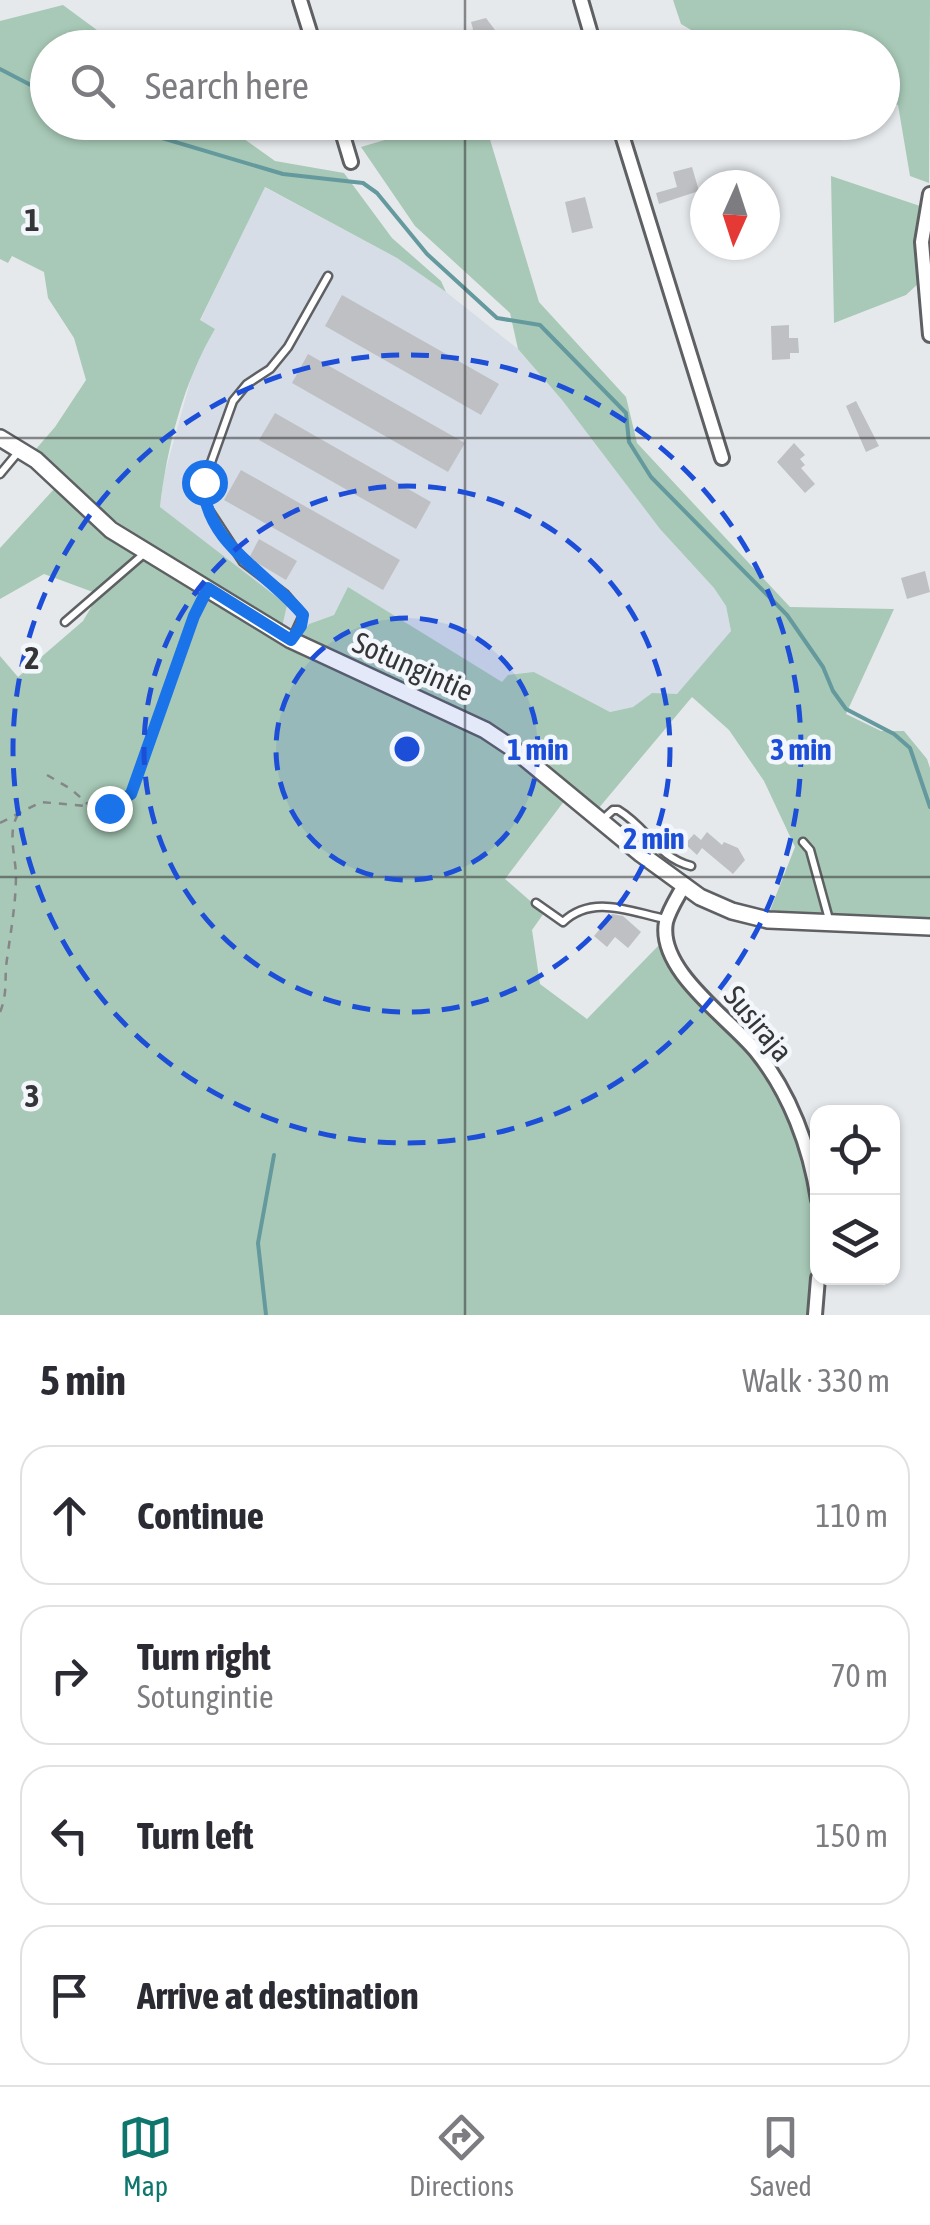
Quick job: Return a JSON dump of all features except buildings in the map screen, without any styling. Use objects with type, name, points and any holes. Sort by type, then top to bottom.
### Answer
[{"type":"street","points":[[300,0],[309,30]]},
{"type":"street","points":[[581,0],[590,30]]},
{"type":"street","points":[[344,140],[351,162]]},
{"type":"street","points":[[624,140],[722,458]]},
{"type":"street","points":[[930,194],[922,242],[930,335]]},
{"type":"street","name":"Sotungintie","points":[[0,438],[21,449],[111,530],[291,640],[485,730],[683,887],[732,911],[768,920],[930,928]]},
{"type":"street","points":[[667,919],[683,887]]},
{"type":"street","name":"Susiraja","points":[[667,919],[668,949],[678,970],[757,1053],[788,1104],[804,1140],[817,1195]]},
{"type":"street","points":[[816,1315],[818,1285]]},
{"type":"lane","points":[[291,640],[303,615],[286,594],[243,562],[209,510],[203,497],[204,482],[234,401],[288,347],[328,276]]},
{"type":"lane","points":[[0,474],[21,449]]},
{"type":"lane","points":[[66,622],[147,551]]},
{"type":"lane","points":[[601,821],[609,812],[618,810],[653,838],[665,856],[691,866]]},
{"type":"lane","points":[[803,842],[810,850],[831,924]]},
{"type":"lane","points":[[536,903],[563,922],[573,914],[618,906],[667,919]]},
{"type":"path","points":[[0,823],[40,802],[115,806],[131,794],[208,588]]},
{"type":"path","points":[[47,775],[72,788],[92,807]]},
{"type":"path","points":[[0,1012],[6,996],[7,956],[14,930],[13,828],[20,812]]},
{"type":"shaded area","points":[[264,187],[397,258],[446,292],[518,349],[562,400],[660,529],[726,606],[731,631],[677,695],[652,693],[633,707],[610,712],[534,672],[503,683],[349,588],[334,615],[309,624],[300,637],[282,627],[160,507],[164,476],[195,364],[215,329],[200,321]]},
{"type":"green space","points":[[673,0],[930,0],[929,183],[910,176],[900,117],[900,30],[691,30],[681,24]]},
{"type":"green space","points":[[63,5],[97,30],[30,30],[30,140],[246,140],[275,161],[344,173],[392,238],[441,281],[446,292],[397,258],[265,187],[200,320],[215,329],[194,370],[178,415],[160,507],[287,605],[282,627],[97,509],[36,449],[86,380],[74,338],[48,298],[44,272],[12,256],[8,263],[0,259],[0,21]]},
{"type":"green space","points":[[385,140],[490,140],[539,302],[626,397],[637,443],[790,607],[894,609],[846,714],[881,731],[904,731],[927,759],[930,919],[834,918],[815,856],[827,917],[769,913],[795,847],[764,781],[729,730],[692,697],[598,809],[488,725],[300,637],[309,624],[334,615],[348,587],[502,682],[508,675],[534,672],[610,712],[633,707],[652,693],[677,694],[731,631],[726,606],[714,588],[660,529],[518,349],[510,313],[415,226],[361,147]]},
{"type":"green space","points":[[831,176],[923,207],[920,282],[906,295],[834,323]]},
{"type":"green space","points":[[55,488],[86,519],[138,554],[93,592],[44,574],[0,599],[0,548]]},
{"type":"green space","points":[[146,557],[302,656],[488,740],[565,800],[505,879],[544,913],[532,930],[540,984],[587,1019],[660,944],[680,975],[741,1042],[777,1092],[808,1172],[810,1315],[0,1315],[0,656],[18,677],[83,621],[96,599]]},
{"type":"waterway","points":[[0,69],[30,85]]},
{"type":"waterway","points":[[169,140],[283,174],[363,183],[377,193],[427,254],[497,318],[540,325],[626,413],[629,442],[651,477],[787,615],[846,709],[894,734],[910,748],[930,807]]},
{"type":"waterway","points":[[266,1315],[258,1243],[274,1155]]},
{"type":"route","points":[[109,808],[131,794],[194,616],[208,588],[291,640],[301,626],[303,615],[286,594],[243,562],[218,526],[203,497],[204,482]]}]
